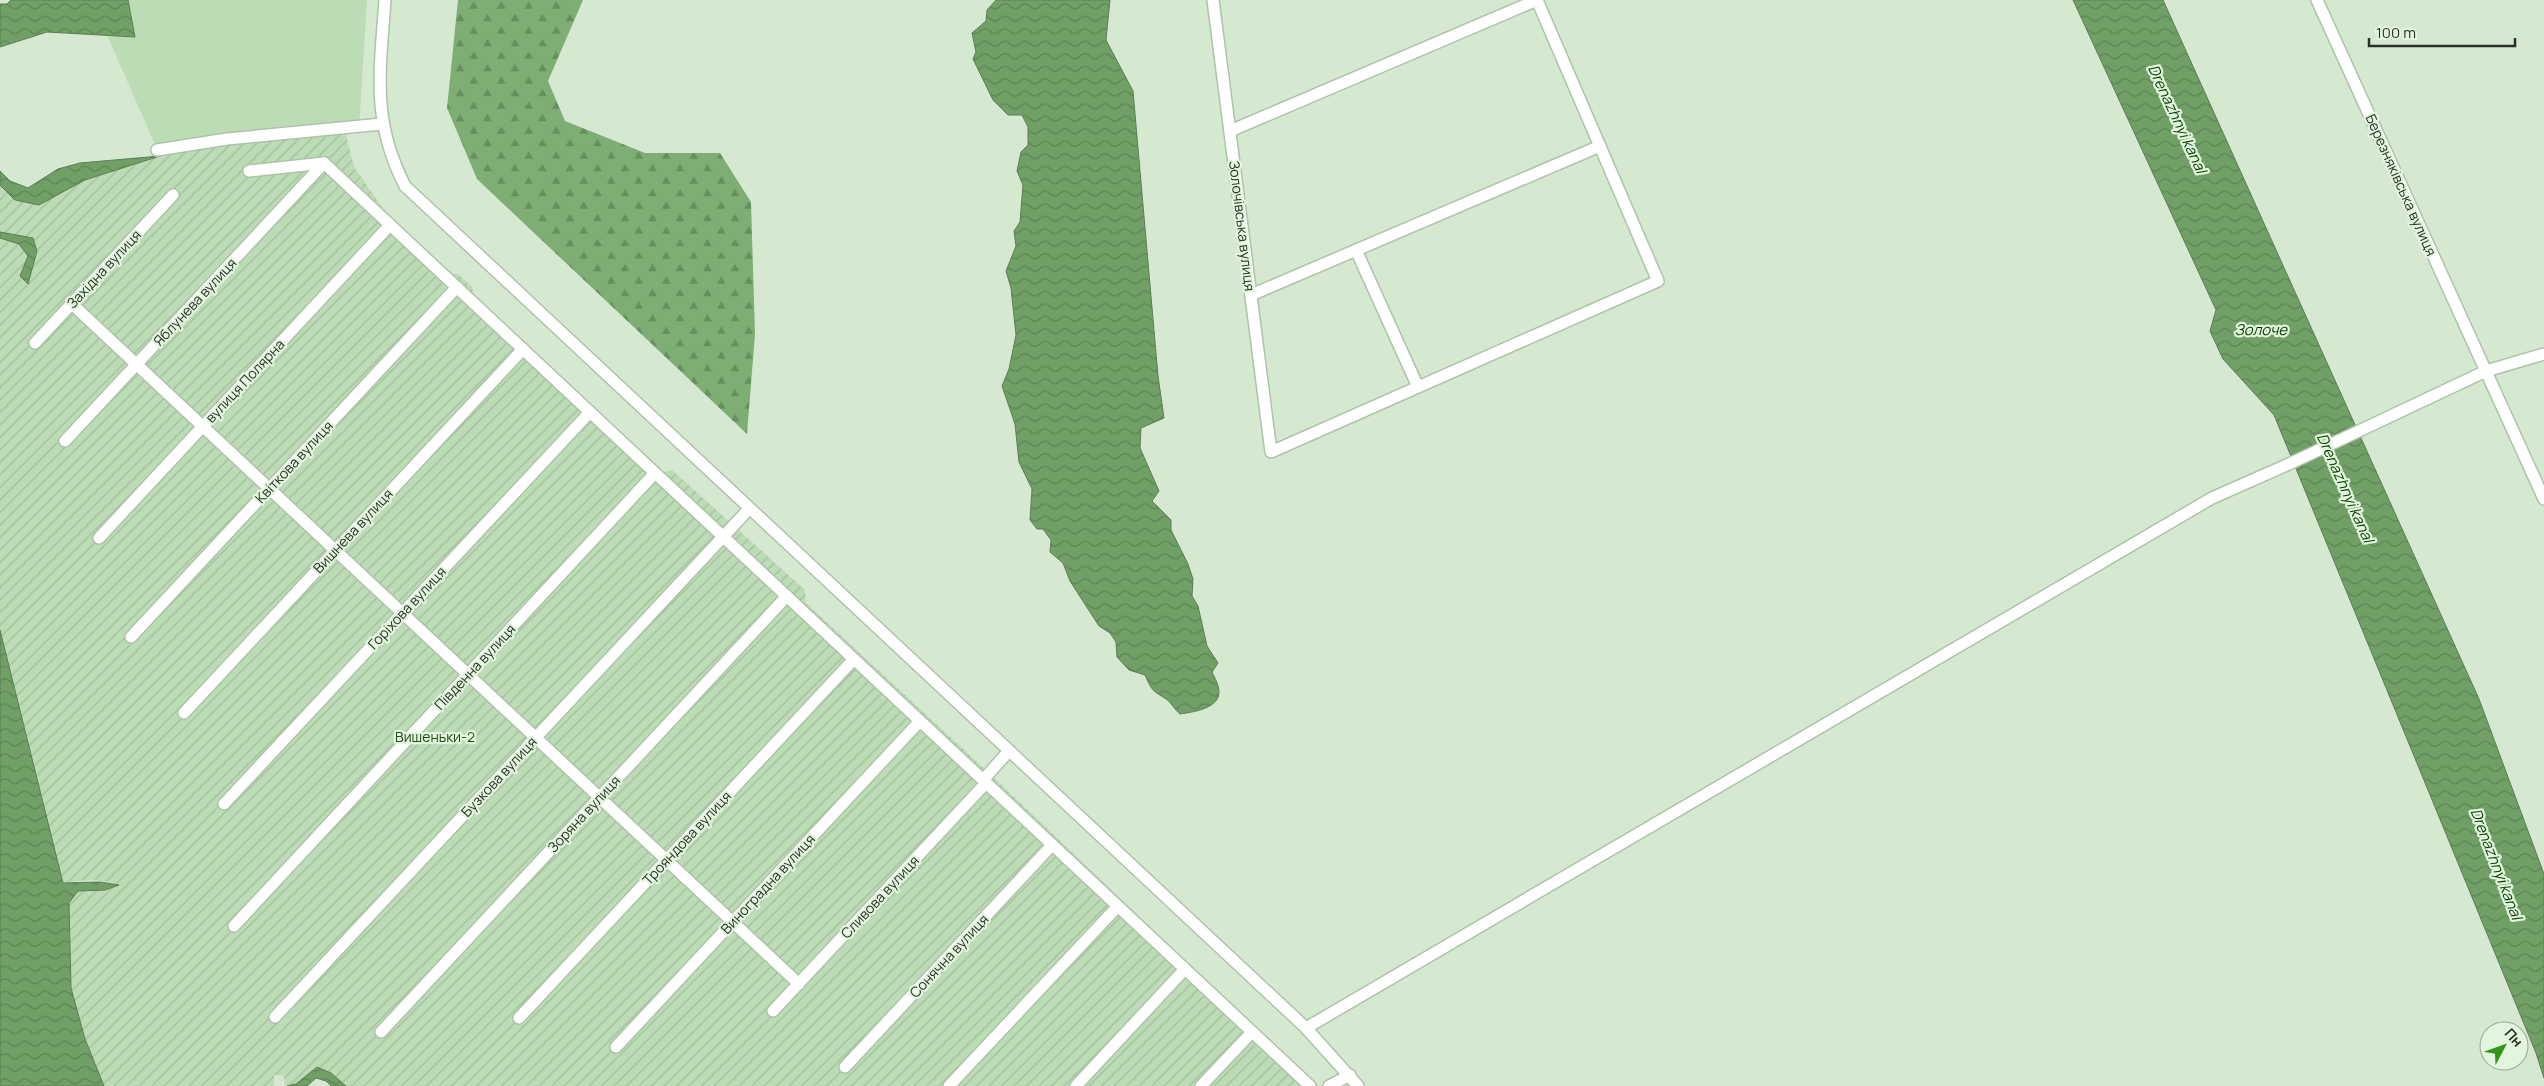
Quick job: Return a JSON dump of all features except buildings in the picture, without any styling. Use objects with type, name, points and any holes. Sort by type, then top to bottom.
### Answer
[{"type":"street","points":[[385,0],[380,74],[382,124],[391,159],[405,186],[1008,752],[1306,1028],[1358,1086]]},
{"type":"street","name":"Золочівська вулиця","points":[[1212,0],[1271,452],[1418,387]]},
{"type":"street","points":[[1230,132],[1537,0],[1658,281],[1418,387],[1356,250]]},
{"type":"street","name":"Березняківська вулиця","points":[[2317,0],[2544,499]]},
{"type":"street","points":[[157,150],[227,139],[382,124]]},
{"type":"street","points":[[1251,295],[1600,146]]},
{"type":"street","points":[[249,171],[324,163],[1310,1086]]},
{"type":"street","name":"Яблунева вулиця","points":[[66,441],[324,163]]},
{"type":"street","name":"Західна вулиця","points":[[35,343],[173,195]]},
{"type":"street","name":"вулиця Полярна","points":[[99,538],[390,225]]},
{"type":"street","name":"Квіткова вулиця","points":[[131,636],[457,287]]},
{"type":"street","points":[[72,304],[799,984]]},
{"type":"street","name":"Вишнева вулиця","points":[[184,713],[523,349]]},
{"type":"street","points":[[1306,1028],[2212,498],[2372,426],[2486,371],[2544,354]]},
{"type":"street","name":"Горіхова вулиця","points":[[224,804],[590,412]]},
{"type":"street","name":"Південна вулиця","points":[[234,926],[655,473]]},
{"type":"street","name":"Бузкова вулиця","points":[[275,1017],[749,509]]},
{"type":"street","name":"Зоряна вулиця","points":[[381,1032],[787,596]]},
{"type":"street","name":"Трояндова вулиця","points":[[519,1018],[854,659]]},
{"type":"street","name":"Виноградна вулиця","points":[[616,1048],[920,721]]},
{"type":"street","name":"Сливова вулиця","points":[[773,1011],[985,781],[1008,752]]},
{"type":"street","name":"Сонячна вулиця","points":[[845,1067],[1052,845]]},
{"type":"street","points":[[949,1086],[1118,906]]},
{"type":"street","points":[[1076,1086],[1185,969]]},
{"type":"street","points":[[1202,1086],[1252,1032]]},
{"type":"street","points":[[1329,1086],[1350,1075]]},
{"type":"green space","points":[[128,0],[367,0],[359,130],[227,144],[160,156],[107,35],[135,37]]},
{"type":"green space","points":[[458,0],[583,0],[548,81],[565,121],[645,153],[720,153],[751,202],[755,334],[747,434],[477,179],[447,108]]},
{"type":"green space","name":"Вишеньки-2","points":[[345,131],[354,167],[389,217],[450,274],[458,274],[472,287],[474,296],[662,473],[672,470],[805,590],[806,603],[989,773],[1305,1075],[1319,1086],[346,1086],[331,1073],[317,1067],[299,1082],[285,1086],[284,1076],[274,1075],[274,1086],[104,1086],[85,1039],[71,988],[69,903],[77,891],[105,890],[118,885],[105,881],[90,880],[63,884],[0,630],[0,238],[19,244],[28,256],[20,276],[28,284],[37,251],[33,238],[0,232],[0,185],[15,200],[56,197],[85,180],[160,156],[227,144]]},
{"type":"water","points":[[11,0],[128,0],[135,37],[47,32],[0,47],[0,4],[7,4]]},
{"type":"water","points":[[996,0],[1110,0],[1106,40],[1133,91],[1158,376],[1164,418],[1141,428],[1140,448],[1159,491],[1152,501],[1171,520],[1171,530],[1188,564],[1193,579],[1192,596],[1198,606],[1207,646],[1218,663],[1212,672],[1217,682],[1218,698],[1210,706],[1198,711],[1180,714],[1168,700],[1153,690],[1145,675],[1129,670],[1117,657],[1116,642],[1110,633],[1099,626],[1070,581],[1063,563],[1050,552],[1051,540],[1043,529],[1037,529],[1030,520],[1032,489],[1019,462],[1015,424],[1002,386],[1009,369],[1016,335],[1011,288],[1006,271],[1016,246],[1014,231],[1020,222],[1023,185],[1017,171],[1021,152],[1028,145],[1028,127],[1022,115],[1008,115],[993,100],[973,59],[976,52],[972,33],[986,21],[987,10]]},
{"type":"water","name":"Золоче","points":[[2073,0],[2163,0],[2479,699],[2544,874],[2544,1078],[2529,1036],[2529,1021],[2523,1021],[2274,415],[2223,359],[2210,331],[2216,310]]},
{"type":"water","points":[[160,156],[85,180],[39,205],[15,200],[0,185],[0,171],[10,181],[28,188],[58,169],[80,163]]},
{"type":"water","points":[[0,232],[33,238],[37,251],[28,284],[20,276],[28,256],[19,244],[0,238]]},
{"type":"water","points":[[0,630],[63,883],[100,882],[119,885],[105,890],[78,891],[69,903],[71,988],[85,1039],[104,1086],[0,1086]]},
{"type":"water","points":[[317,1067],[331,1073],[346,1086],[331,1086],[326,1081],[316,1078],[307,1086],[287,1086],[296,1084]]},
{"type":"water label","name":"Drenazhnyi kanal","points":[[2177,119]]},
{"type":"water label","name":"Drenazhnyi kanal","points":[[2345,488]]},
{"type":"water label","name":"Drenazhnyi kanal","points":[[2496,864]]}]
